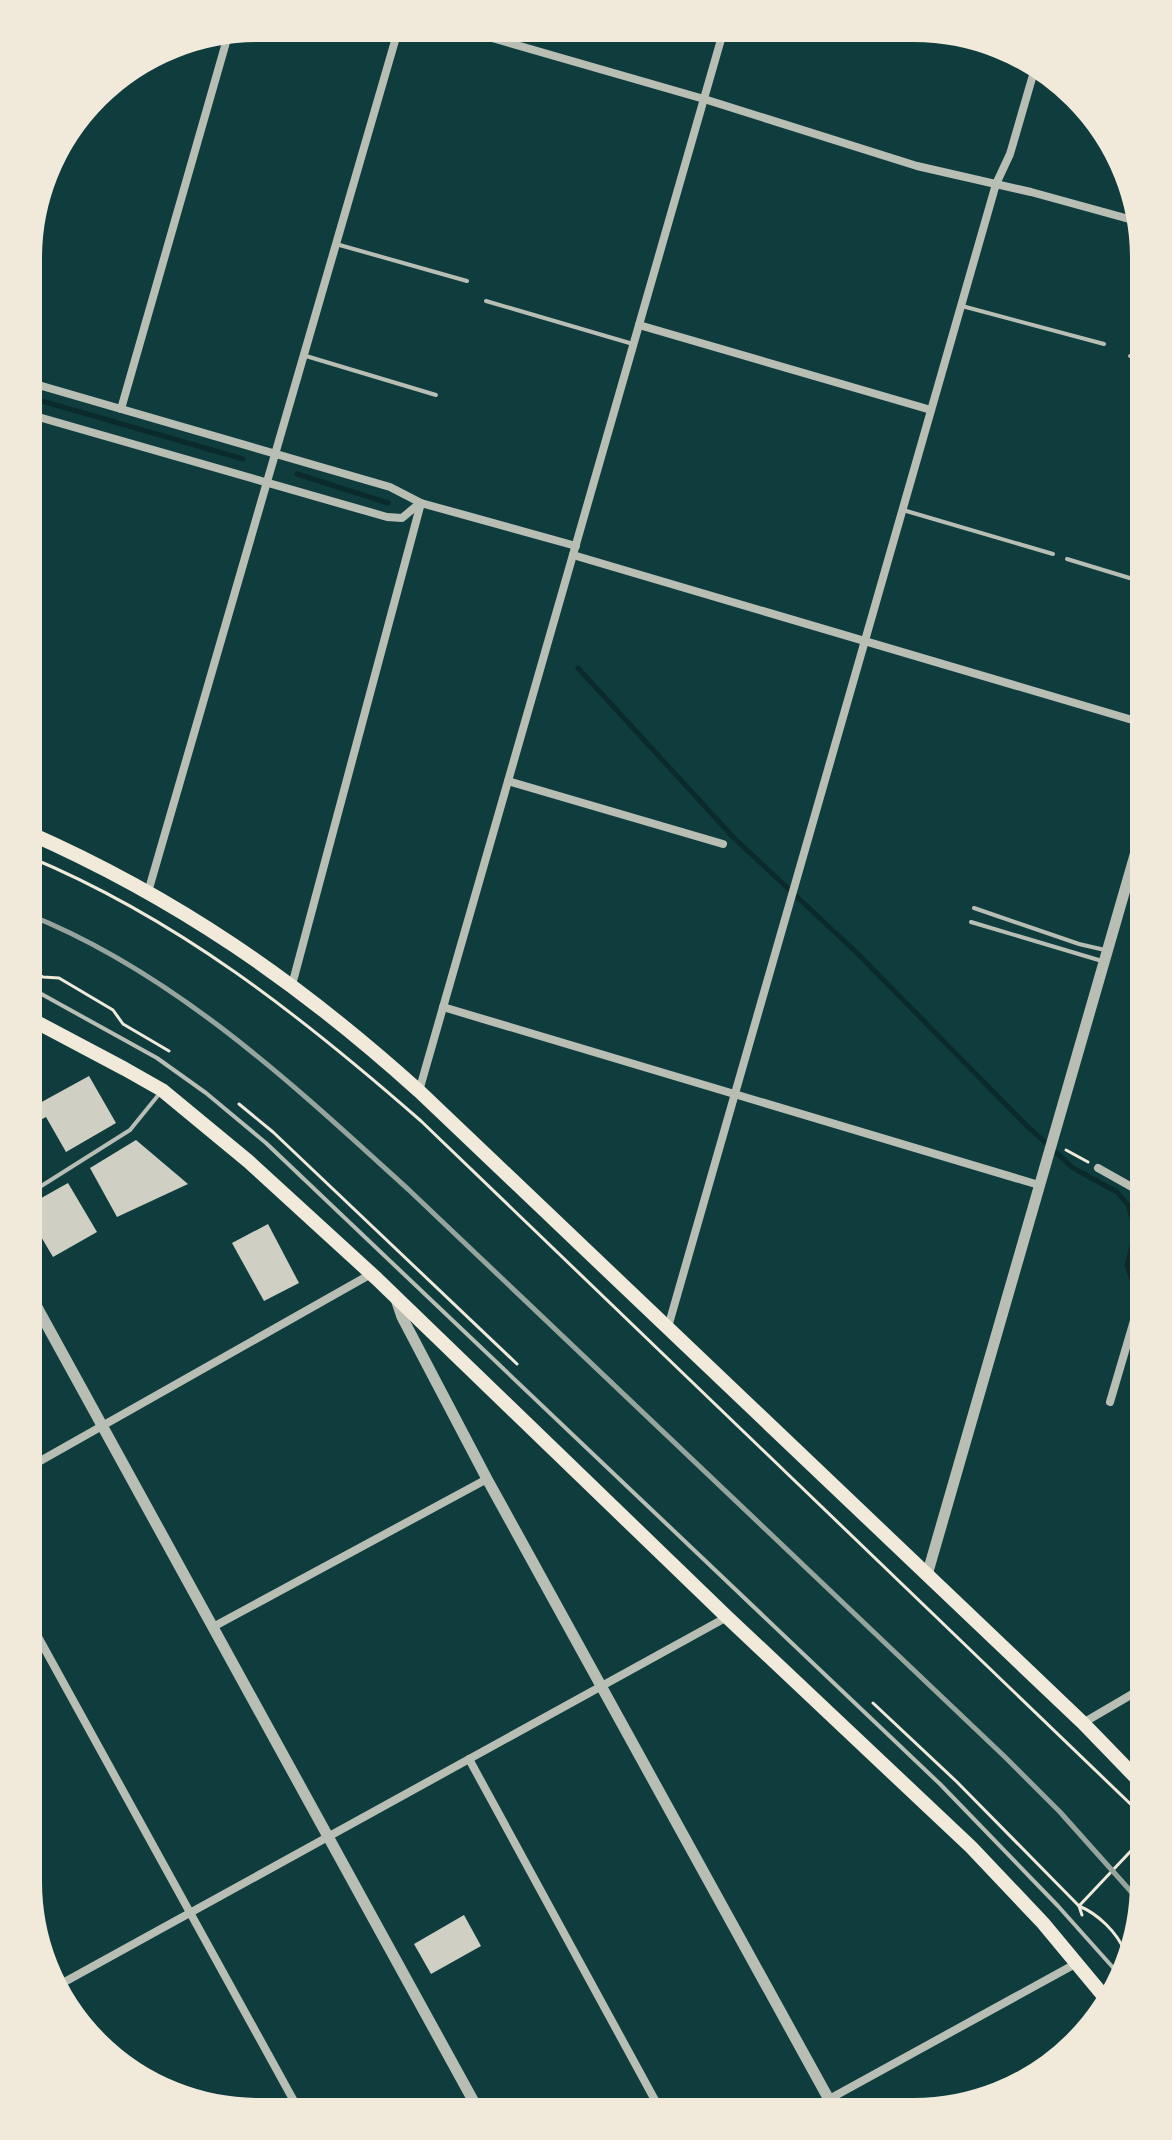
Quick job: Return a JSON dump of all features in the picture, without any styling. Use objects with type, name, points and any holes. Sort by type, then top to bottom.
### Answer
[{"type":"main road","points":[[40,838],[106,869],[218,933],[355,1033],[1083,1723],[1132,1774]]},
{"type":"main road","points":[[40,1024],[162,1090],[225,1141],[371,1274],[971,1847],[1043,1923],[1102,1993]]},
{"type":"street","points":[[148,892],[395,40]]},
{"type":"street","points":[[499,40],[704,99],[917,166],[1128,219]]},
{"type":"street","points":[[419,1091],[721,40]]},
{"type":"street","points":[[121,409],[226,43]]},
{"type":"street","points":[[668,1328],[996,184],[1010,154],[1033,76]]},
{"type":"street","points":[[639,325],[931,410]]},
{"type":"street","points":[[40,385],[396,489],[421,503],[576,546]]},
{"type":"street","points":[[40,417],[387,517],[402,518],[421,503]]},
{"type":"street","points":[[292,985],[421,503]]},
{"type":"street","points":[[573,555],[1132,720]]},
{"type":"street","points":[[508,781],[723,844]]},
{"type":"street","points":[[927,1575],[1132,866]]},
{"type":"street","points":[[443,1007],[1039,1185]]},
{"type":"street","points":[[1098,1168],[1132,1187]]},
{"type":"street","points":[[40,1461],[371,1274]]},
{"type":"street","points":[[396,1299],[402,1317],[487,1479],[829,2099],[1077,1963]]},
{"type":"street","points":[[40,1313],[473,2100]]},
{"type":"street","points":[[1110,1402],[1132,1323]]},
{"type":"street","points":[[213,1627],[487,1479]]},
{"type":"street","points":[[65,1982],[727,1617]]},
{"type":"street","points":[[40,1640],[293,2100]]},
{"type":"street","points":[[1083,1723],[1132,1694]]},
{"type":"street","points":[[469,1759],[655,2100]]},
{"type":"lane","points":[[336,244],[467,281]]},
{"type":"lane","points":[[486,301],[633,344]]},
{"type":"lane","points":[[962,306],[1104,344]]},
{"type":"lane","points":[[304,355],[436,395]]},
{"type":"lane","points":[[903,510],[1053,554]]},
{"type":"lane","points":[[1067,559],[1132,579]]},
{"type":"lane","points":[[974,908],[1106,956]]},
{"type":"lane","points":[[971,922],[1106,956]]},
{"type":"lane","points":[[40,993],[157,1058],[206,1093],[266,1143],[940,1784],[1114,1968]]},
{"type":"lane","points":[[40,1187],[130,1130],[162,1090]]},
{"type":"path","points":[[40,862],[88,882],[204,949],[276,1000],[351,1060],[421,1121],[1132,1805]]},
{"type":"path","points":[[1052,1142],[1098,1168]]},
{"type":"path","points":[[1089,1939],[1079,1906],[1132,1850]]},
{"type":"building","points":[[89,1076],[116,1123],[66,1152],[46,1117],[40,1120],[40,1103]]},
{"type":"building","points":[[136,1140],[188,1184],[117,1217],[90,1168]]},
{"type":"building","points":[[68,1183],[97,1232],[53,1257],[40,1235],[40,1199]]},
{"type":"building","points":[[268,1224],[299,1283],[264,1301],[232,1243]]},
{"type":"building","points":[[464,1915],[481,1946],[431,1974],[414,1944]]},
{"type":"waterway","points":[[40,400],[243,459]]},
{"type":"waterway","points":[[297,474],[388,503]]},
{"type":"waterway","points":[[578,668],[734,838],[856,952],[1026,1125],[1073,1168],[1117,1192],[1128,1205],[1132,1218]]},
{"type":"waterway","points":[[1132,1246],[1127,1265],[1132,1280]]},
{"type":"railway","points":[[40,920],[133,967],[183,1000],[231,1035],[323,1112],[1005,1757],[1060,1812],[1132,1893]]}]
